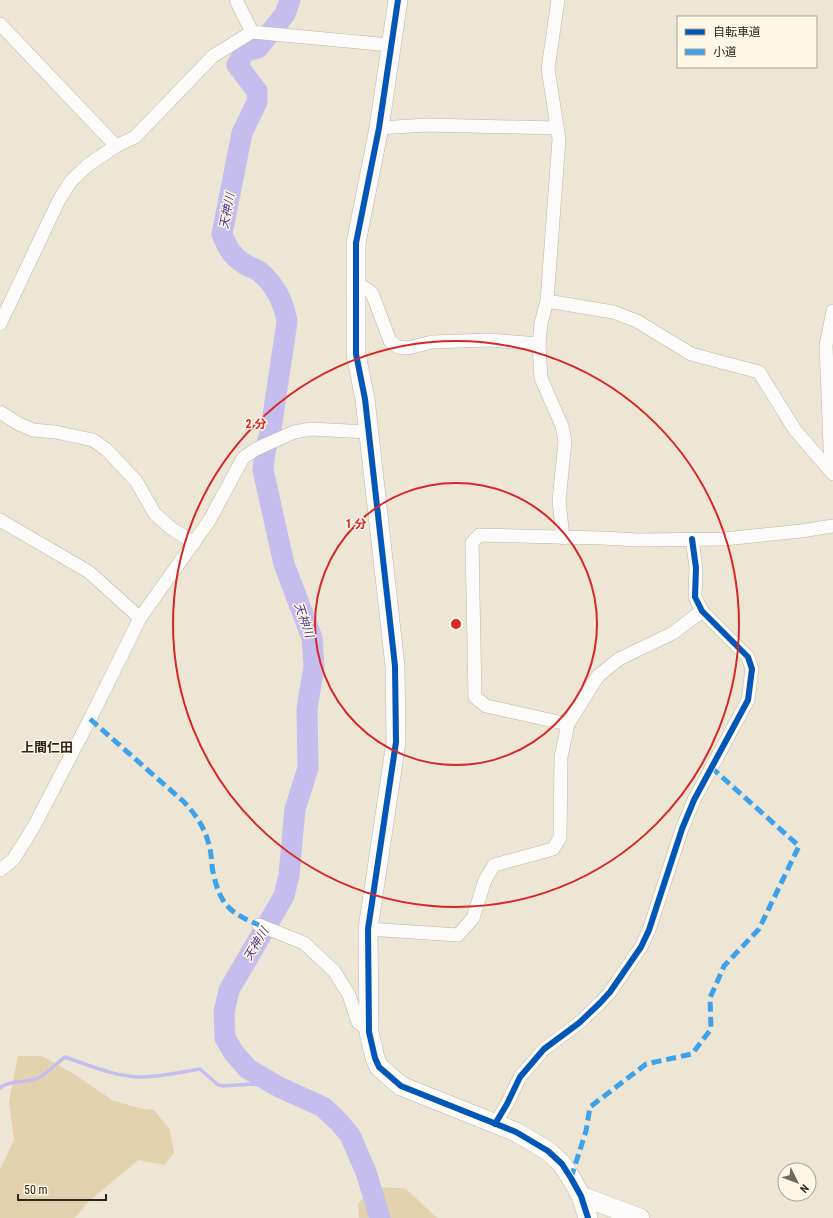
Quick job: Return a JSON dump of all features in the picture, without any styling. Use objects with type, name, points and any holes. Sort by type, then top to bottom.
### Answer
[{"type":"street","points":[[236,0],[252,32]]},
{"type":"street","points":[[398,0],[390,45],[379,128],[356,243],[356,354],[368,432],[395,666],[396,742],[368,929],[369,1032],[375,1058],[379,1066],[401,1086],[516,1132],[548,1151],[562,1164],[581,1196],[588,1218]]},
{"type":"street","points":[[558,0],[548,68],[559,139],[547,301],[541,323],[539,344],[541,378],[562,426],[565,441],[559,501],[564,538]]},
{"type":"street","points":[[0,24],[116,146]]},
{"type":"street","points":[[0,324],[59,200],[71,181],[88,165],[116,146],[135,137],[213,56],[252,32],[390,45]]},
{"type":"street","points":[[379,128],[427,125],[557,128]]},
{"type":"street","points":[[356,282],[372,293],[390,341],[398,347],[408,348],[432,342],[488,340],[539,344]]},
{"type":"street","points":[[547,301],[614,312],[637,321],[691,354],[759,372],[795,430],[832,472]]},
{"type":"street","points":[[832,472],[826,345],[833,311]]},
{"type":"street","points":[[0,412],[19,424],[33,430],[55,432],[93,440],[107,450],[136,481],[155,514],[170,528],[194,543]]},
{"type":"street","points":[[0,870],[13,860],[34,828],[140,618],[209,521],[243,458],[256,449],[294,432],[311,429],[368,432]]},
{"type":"street","points":[[0,520],[89,572],[140,618]]},
{"type":"street","points":[[568,724],[486,706],[475,697],[472,543],[479,535],[638,540],[724,539],[833,526]]},
{"type":"street","points":[[495,1124],[507,1104],[520,1077],[544,1049],[579,1023],[610,992],[641,947],[649,930],[682,829],[694,800],[748,700],[752,669],[748,657],[702,611],[695,597],[696,568],[692,539]]},
{"type":"street","points":[[368,929],[458,935],[474,918],[486,880],[494,865],[553,849],[560,838],[561,757],[568,724],[598,676],[619,659],[673,633],[702,611]]},
{"type":"street","points":[[259,925],[304,943],[334,971],[349,995],[358,1022],[369,1032]]},
{"type":"street","points":[[581,1196],[640,1218]]},
{"type":"shaded area","points":[[18,1056],[42,1056],[74,1074],[112,1100],[142,1109],[154,1110],[170,1130],[174,1153],[164,1165],[138,1160],[87,1203],[75,1218],[0,1218],[0,1170],[14,1140],[9,1102]]},
{"type":"shaded area","points":[[372,1187],[405,1188],[437,1218],[359,1218],[358,1204]]},
{"type":"waterway","name":"天神川","points":[[290,0],[285,14],[258,48],[245,51],[237,65],[257,91],[257,102],[242,133],[222,234],[233,254],[245,264],[260,272],[270,283],[281,301],[287,322],[271,429],[265,452],[263,470],[284,564],[312,638],[314,666],[307,709],[308,768],[295,809],[289,875],[284,896],[229,990],[224,1012],[225,1038],[234,1053],[248,1069],[279,1087],[323,1107],[338,1121],[350,1135],[366,1172],[380,1218]]},
{"type":"waterway","points":[[0,1088],[9,1083],[40,1077],[65,1057],[105,1071],[125,1076],[145,1077],[200,1069],[218,1085],[252,1084],[279,1087]]},
{"type":"marked path","points":[[90,719],[184,802],[200,822],[207,839],[211,852],[212,869],[219,893],[223,900],[234,912],[259,925]]},
{"type":"marked path","points":[[571,1178],[586,1131],[590,1107],[646,1064],[692,1054],[711,1029],[710,998],[724,966],[759,929],[799,846],[712,768]]},
{"type":"cycle path","points":[[398,0],[379,128],[356,243],[356,354],[365,399],[395,666],[396,742],[368,929],[369,1032],[375,1058],[379,1067],[401,1086],[516,1132],[548,1151],[562,1164],[571,1178],[581,1196],[588,1218]]},
{"type":"cycle path","points":[[495,1124],[507,1104],[520,1077],[544,1049],[579,1023],[600,1003],[610,992],[641,947],[649,930],[682,829],[694,800],[748,700],[752,669],[748,657],[702,611],[695,597],[696,568],[692,539]]},
{"type":"district","name":"上間仁田","points":[[47,747]]}]
